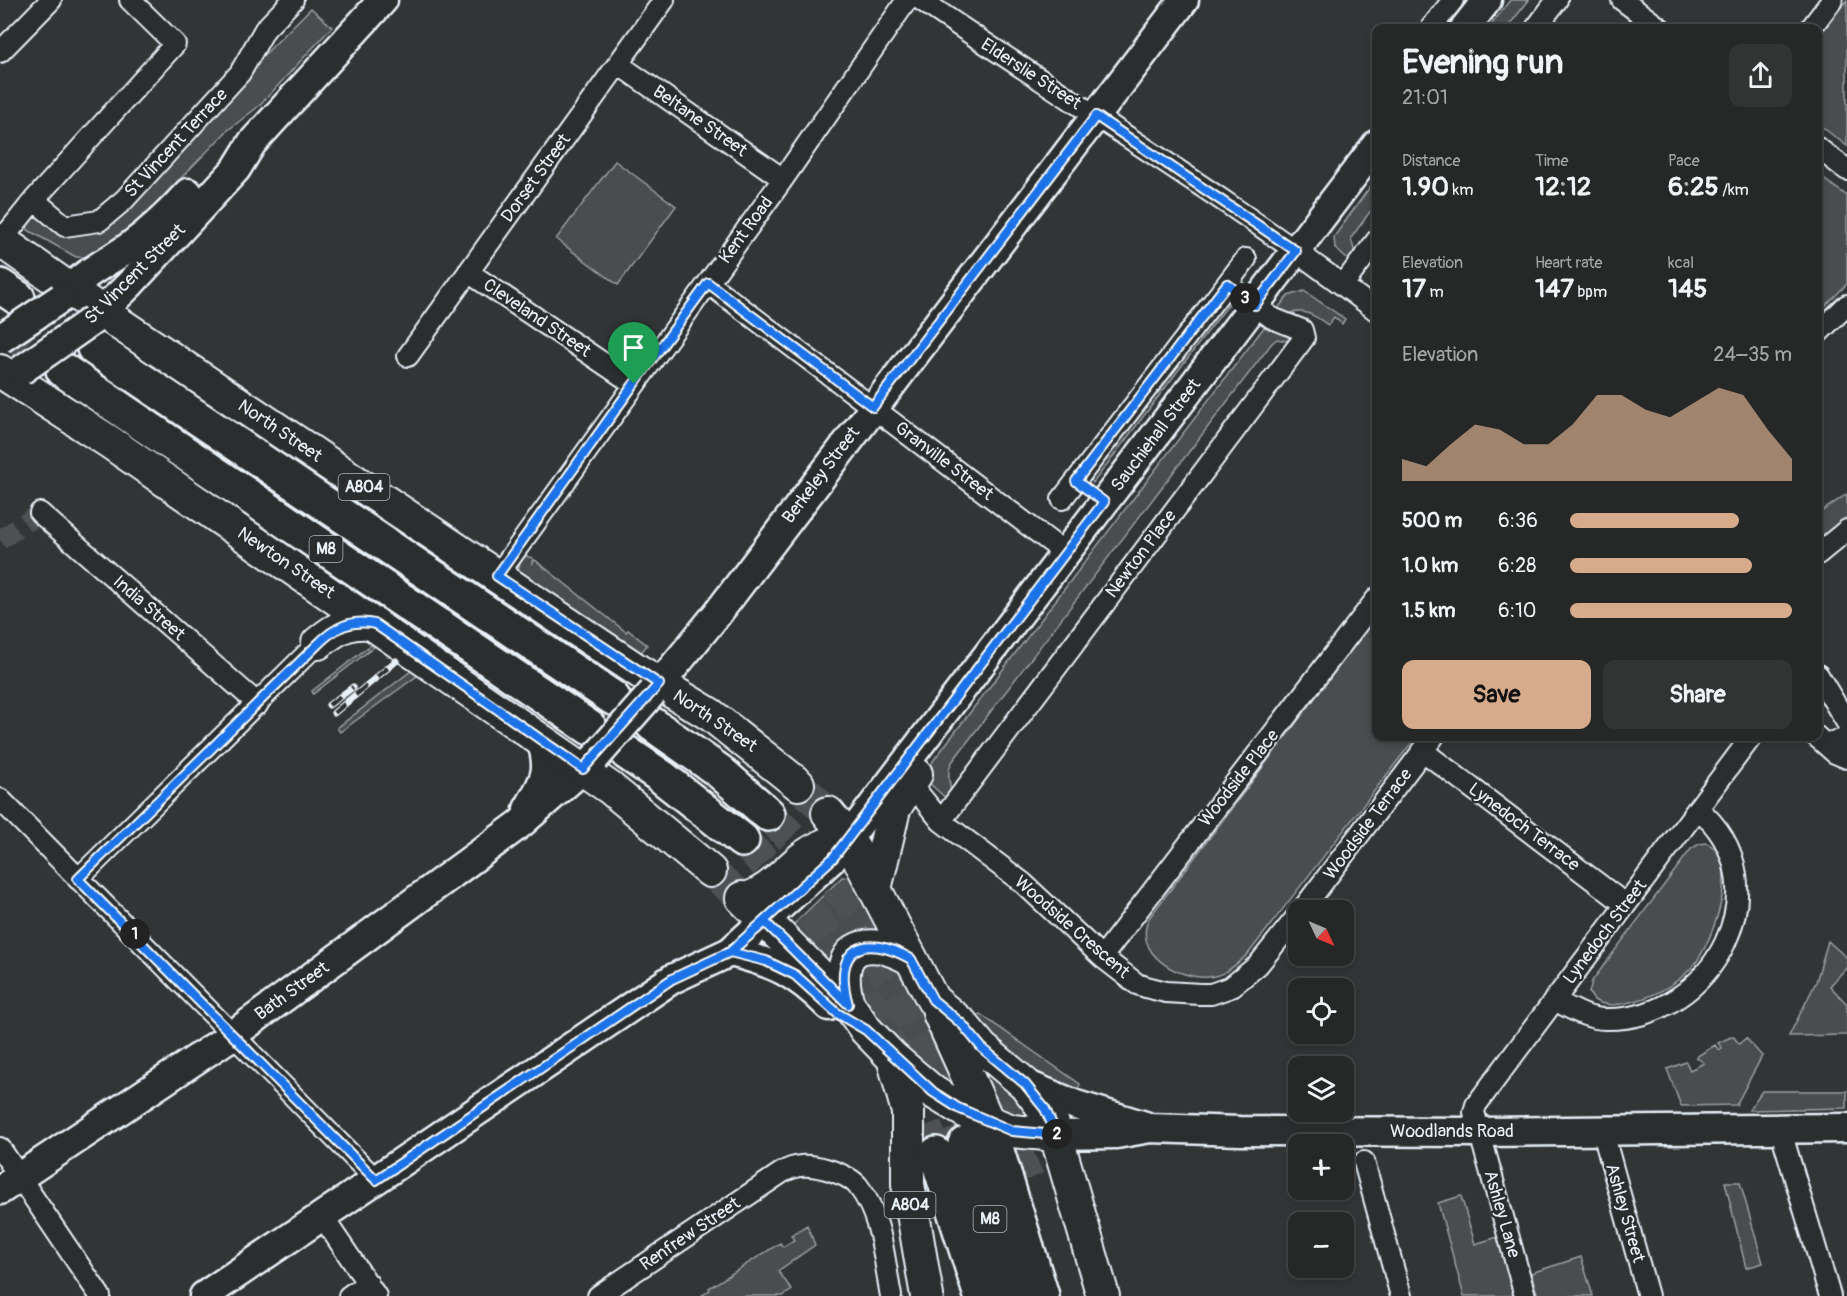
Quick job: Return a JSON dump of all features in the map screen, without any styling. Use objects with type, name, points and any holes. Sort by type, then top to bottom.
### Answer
[{"type":"highway","name":"M8","points":[[96,327],[613,698]]},
{"type":"highway","name":"M8","points":[[63,370],[589,752]]},
{"type":"highway","points":[[655,700],[719,771],[768,814]]},
{"type":"highway","points":[[627,753],[662,777],[742,840]]},
{"type":"highway","name":"M8","points":[[979,1138],[980,1294]]},
{"type":"highway","name":"M8","points":[[979,1138],[1013,1296]]},
{"type":"highway","points":[[979,1138],[1042,1296]]},
{"type":"highway","points":[[1032,1188],[1064,1296]]},
{"type":"main road","name":"North Street","points":[[1,241],[65,293],[96,327],[497,576],[655,700],[711,715],[798,784]]},
{"type":"main road","name":"Newton Street","points":[[8,376],[320,586],[541,740],[589,752],[610,788],[710,872]]},
{"type":"main road","points":[[318,644],[328,611],[320,586]]},
{"type":"main road","points":[[318,644],[341,626],[356,622],[375,624]]},
{"type":"main road","points":[[875,889],[894,809],[916,774]]},
{"type":"main road","points":[[837,825],[875,889],[933,1000],[979,1138]]},
{"type":"main road","name":"A804","points":[[837,825],[828,842],[812,852],[772,887],[743,898],[848,1004],[866,1030],[893,1058],[908,1112],[908,1184],[927,1296]]},
{"type":"main road","points":[[848,1004],[843,970],[846,961],[856,950],[874,945],[911,959]]},
{"type":"main road","points":[[933,1000],[962,1024],[988,1054],[1025,1084],[1045,1109],[1057,1135],[1102,1296]]},
{"type":"main road","points":[[893,1058],[933,1092],[958,1108],[979,1138]]},
{"type":"main road","points":[[979,1138],[1057,1135]]},
{"type":"street","points":[[0,52],[51,0]]},
{"type":"street","points":[[1,241],[34,200],[175,44],[130,0]]},
{"type":"street","name":"St Vincent Terrace","points":[[34,200],[65,226],[99,221],[124,200],[197,122],[240,73],[265,29],[293,0]]},
{"type":"street","name":"St Vincent Street","points":[[8,376],[96,327],[236,169],[252,143],[383,0]]},
{"type":"street","name":"Dorset Street","points":[[408,356],[664,0]]},
{"type":"street","name":"Kent Road","points":[[497,576],[908,0]]},
{"type":"street","name":"Elderslie Street","points":[[921,0],[1296,251],[1372,307]]},
{"type":"street","name":"Berkeley Street","points":[[655,700],[873,407],[1184,0]]},
{"type":"street","points":[[1434,24],[1453,0]]},
{"type":"street","points":[[1468,24],[1486,0]]},
{"type":"street","points":[[1539,24],[1557,0]]},
{"type":"street","points":[[1622,0],[1655,24]]},
{"type":"street","points":[[1814,24],[1832,0]]},
{"type":"street","name":"Beltane Street","points":[[618,64],[783,178]]},
{"type":"street","name":"St Vincent Street","points":[[0,339],[167,216],[217,163],[252,143]]},
{"type":"street","name":"Sauchiehall Street","points":[[204,1296],[672,979],[730,952],[833,858],[837,825],[1033,595],[1372,151]]},
{"type":"street","points":[[1822,151],[1847,170]]},
{"type":"street","points":[[1343,285],[1372,247]]},
{"type":"street","points":[[1062,499],[1246,259]]},
{"type":"street","name":"Cleveland Street","points":[[468,272],[634,384]]},
{"type":"street","name":"Granville Street","points":[[708,283],[1065,553]]},
{"type":"street","points":[[1227,284],[1255,305]]},
{"type":"street","name":"Newton Place","points":[[941,821],[1304,338],[1304,332],[1297,327],[1275,319],[1255,305]]},
{"type":"street","points":[[1822,329],[1847,305]]},
{"type":"street","points":[[1076,481],[1104,502]]},
{"type":"street","name":"India Street","points":[[40,513],[258,704]]},
{"type":"street","points":[[1822,551],[1847,530]]},
{"type":"street","points":[[916,774],[1020,637],[1033,595]]},
{"type":"street","name":"Woodside Place","points":[[1101,957],[1372,605]]},
{"type":"street","points":[[78,879],[318,644]]},
{"type":"street","points":[[1822,682],[1847,723]]},
{"type":"street","name":"Bath Street","points":[[10,1184],[234,1034],[520,824],[589,752],[655,700]]},
{"type":"street","points":[[1822,740],[1847,738]]},
{"type":"street","name":"Bath Street","points":[[520,824],[547,772],[547,757],[541,740]]},
{"type":"street","name":"Lynedoch Street","points":[[1479,1132],[1474,1112],[1476,1105],[1748,741]]},
{"type":"street","points":[[1822,741],[1847,758]]},
{"type":"street","name":"Lynedoch Terrace","points":[[1429,744],[1625,904]]},
{"type":"street","name":"Woodside Terrace","points":[[1310,900],[1429,744]]},
{"type":"street","name":"Woodside Crescent","points":[[916,774],[915,789],[941,821],[1023,883],[1101,957],[1137,984],[1166,992],[1211,994],[1231,987],[1258,965],[1288,929]]},
{"type":"street","points":[[0,799],[376,1180]]},
{"type":"street","points":[[1554,1000],[1595,1018],[1626,1018],[1644,1014],[1675,1000],[1700,981],[1711,968],[1731,927],[1737,884],[1732,858],[1722,834],[1698,809]]},
{"type":"street","points":[[730,952],[766,961],[795,975],[837,1013],[866,1030]]},
{"type":"street","points":[[1025,1084],[1076,1105],[1150,1128]]},
{"type":"street","name":"Woodlands Road","points":[[1057,1135],[1116,1134],[1150,1128],[1240,1131],[1479,1132],[1847,1128]]},
{"type":"street","points":[[1780,1128],[1830,1296]]},
{"type":"street","name":"Ashley Street","points":[[1602,1129],[1648,1296]]},
{"type":"street","name":"Ashley Lane","points":[[1479,1132],[1525,1296]]},
{"type":"street","points":[[0,1148],[10,1184],[100,1296]]},
{"type":"street","points":[[1364,1162],[1401,1296]]},
{"type":"street","name":"Renfrew Street","points":[[598,1296],[794,1166],[814,1166],[833,1171],[858,1185],[877,1223],[891,1296]]},
{"type":"street","points":[[322,1216],[372,1290],[349,1296]]},
{"type":"shaded area","points":[[1510,0],[1529,0],[1510,24],[1492,24]]},
{"type":"shaded area","points":[[1847,0],[1847,146],[1822,127],[1822,32]]},
{"type":"shaded area","points":[[311,8],[332,27],[259,106],[227,131],[141,219],[99,252],[89,257],[76,257],[28,230],[27,222],[35,211],[91,228]]},
{"type":"shaded area","points":[[615,161],[676,206],[618,285],[556,239]]},
{"type":"shaded area","points":[[1822,178],[1847,196],[1847,284],[1822,309]]},
{"type":"shaded area","points":[[1372,184],[1372,209],[1351,238],[1354,250],[1350,262],[1335,248],[1334,237]]},
{"type":"shaded area","points":[[1304,291],[1345,319],[1342,324],[1334,317],[1328,325],[1304,312],[1274,313],[1288,296]]},
{"type":"shaded area","points":[[1234,297],[1093,483],[1089,476],[1223,298]]},
{"type":"shaded area","points":[[1268,322],[1290,338],[1286,341],[1277,339],[1272,343],[952,762],[949,772],[949,801],[929,783],[928,773],[933,761]]},
{"type":"shaded area","points":[[1847,494],[1847,517],[1822,538],[1822,511]]},
{"type":"shaded area","points":[[522,555],[533,558],[532,563],[535,560],[626,632],[628,630],[647,645],[637,658],[518,572]]},
{"type":"shaded area","points":[[1372,623],[1372,741],[1413,741],[1248,954],[1230,969],[1215,976],[1197,977],[1171,969],[1152,952],[1145,930],[1149,918]]},
{"type":"shaded area","points":[[371,645],[374,647],[313,694],[312,691]]},
{"type":"shaded area","points":[[411,671],[417,676],[340,732],[337,728]]},
{"type":"shaded area","points":[[1706,843],[1717,852],[1723,866],[1724,883],[1716,921],[1694,965],[1674,983],[1643,998],[1614,1005],[1594,1000],[1589,993],[1592,981],[1691,849]]},
{"type":"shaded area","points":[[842,877],[850,878],[880,934],[834,969],[792,926]]},
{"type":"shaded area","points":[[1828,941],[1847,958],[1847,967],[1830,986],[1847,1004],[1847,1035],[1789,1036],[1816,982]]},
{"type":"shaded area","points":[[871,958],[894,967],[899,973],[926,1019],[958,1084],[954,1087],[919,1061],[864,1005],[857,969]]},
{"type":"shaded area","points":[[980,1014],[1080,1084],[1074,1097],[1065,1094],[1001,1050],[975,1017]]},
{"type":"shaded area","points":[[1733,1036],[1739,1044],[1746,1038],[1762,1056],[1736,1105],[1681,1106],[1667,1069],[1686,1062],[1690,1070],[1704,1063],[1696,1057],[1715,1045],[1719,1050],[1722,1048],[1718,1043]]},
{"type":"shaded area","points":[[982,1067],[1027,1107],[1033,1120],[998,1111],[992,1091],[989,1092],[984,1081],[986,1080],[984,1073],[980,1074],[979,1070]]},
{"type":"shaded area","points":[[1762,1091],[1847,1091],[1847,1108],[1749,1110]]},
{"type":"shaded area","points":[[1725,1182],[1740,1182],[1763,1263],[1746,1268]]},
{"type":"shaded area","points":[[1461,1196],[1475,1244],[1501,1236],[1519,1296],[1464,1296],[1438,1203]]},
{"type":"shaded area","points":[[807,1225],[815,1245],[778,1271],[792,1290],[783,1296],[701,1296],[710,1290],[709,1288],[780,1243],[783,1247],[794,1240],[791,1235]]},
{"type":"shaded area","points":[[1581,1257],[1593,1296],[1538,1296],[1531,1273]]},
{"type":"tunnel","points":[[0,326],[63,370]]},
{"type":"tunnel","points":[[0,540],[40,513]]},
{"type":"tunnel","points":[[798,784],[828,813]]},
{"type":"tunnel","points":[[768,814],[826,872],[899,966]]},
{"type":"tunnel","points":[[742,840],[809,910],[836,948],[869,1004],[899,1063],[936,1154]]},
{"type":"tunnel","points":[[710,871],[742,898]]},
{"type":"tunnel","points":[[872,950],[921,1036],[965,1144]]},
{"type":"tunnel","points":[[994,1105],[1032,1188]]},
{"type":"railway","points":[[334,713],[396,661]]},
{"type":"railway","points":[[329,705],[353,687]]},
{"type":"route","points":[[634,384],[497,576],[659,684],[583,769],[375,624],[356,622],[341,626],[318,644],[78,879],[157,956],[376,1180],[672,979],[730,952],[765,922],[848,1004],[842,975],[846,961],[856,950],[874,945],[888,948],[911,959],[933,1000],[962,1024],[1000,1065],[1025,1084],[1051,1118],[1057,1135],[1012,1131],[958,1108],[933,1092],[893,1058],[866,1030],[837,1013],[795,975],[766,961],[730,952],[833,858],[847,836],[911,757],[1104,502],[1076,481],[1227,284],[1255,305],[1296,251],[1096,116],[873,407],[708,283],[634,384]]}]
